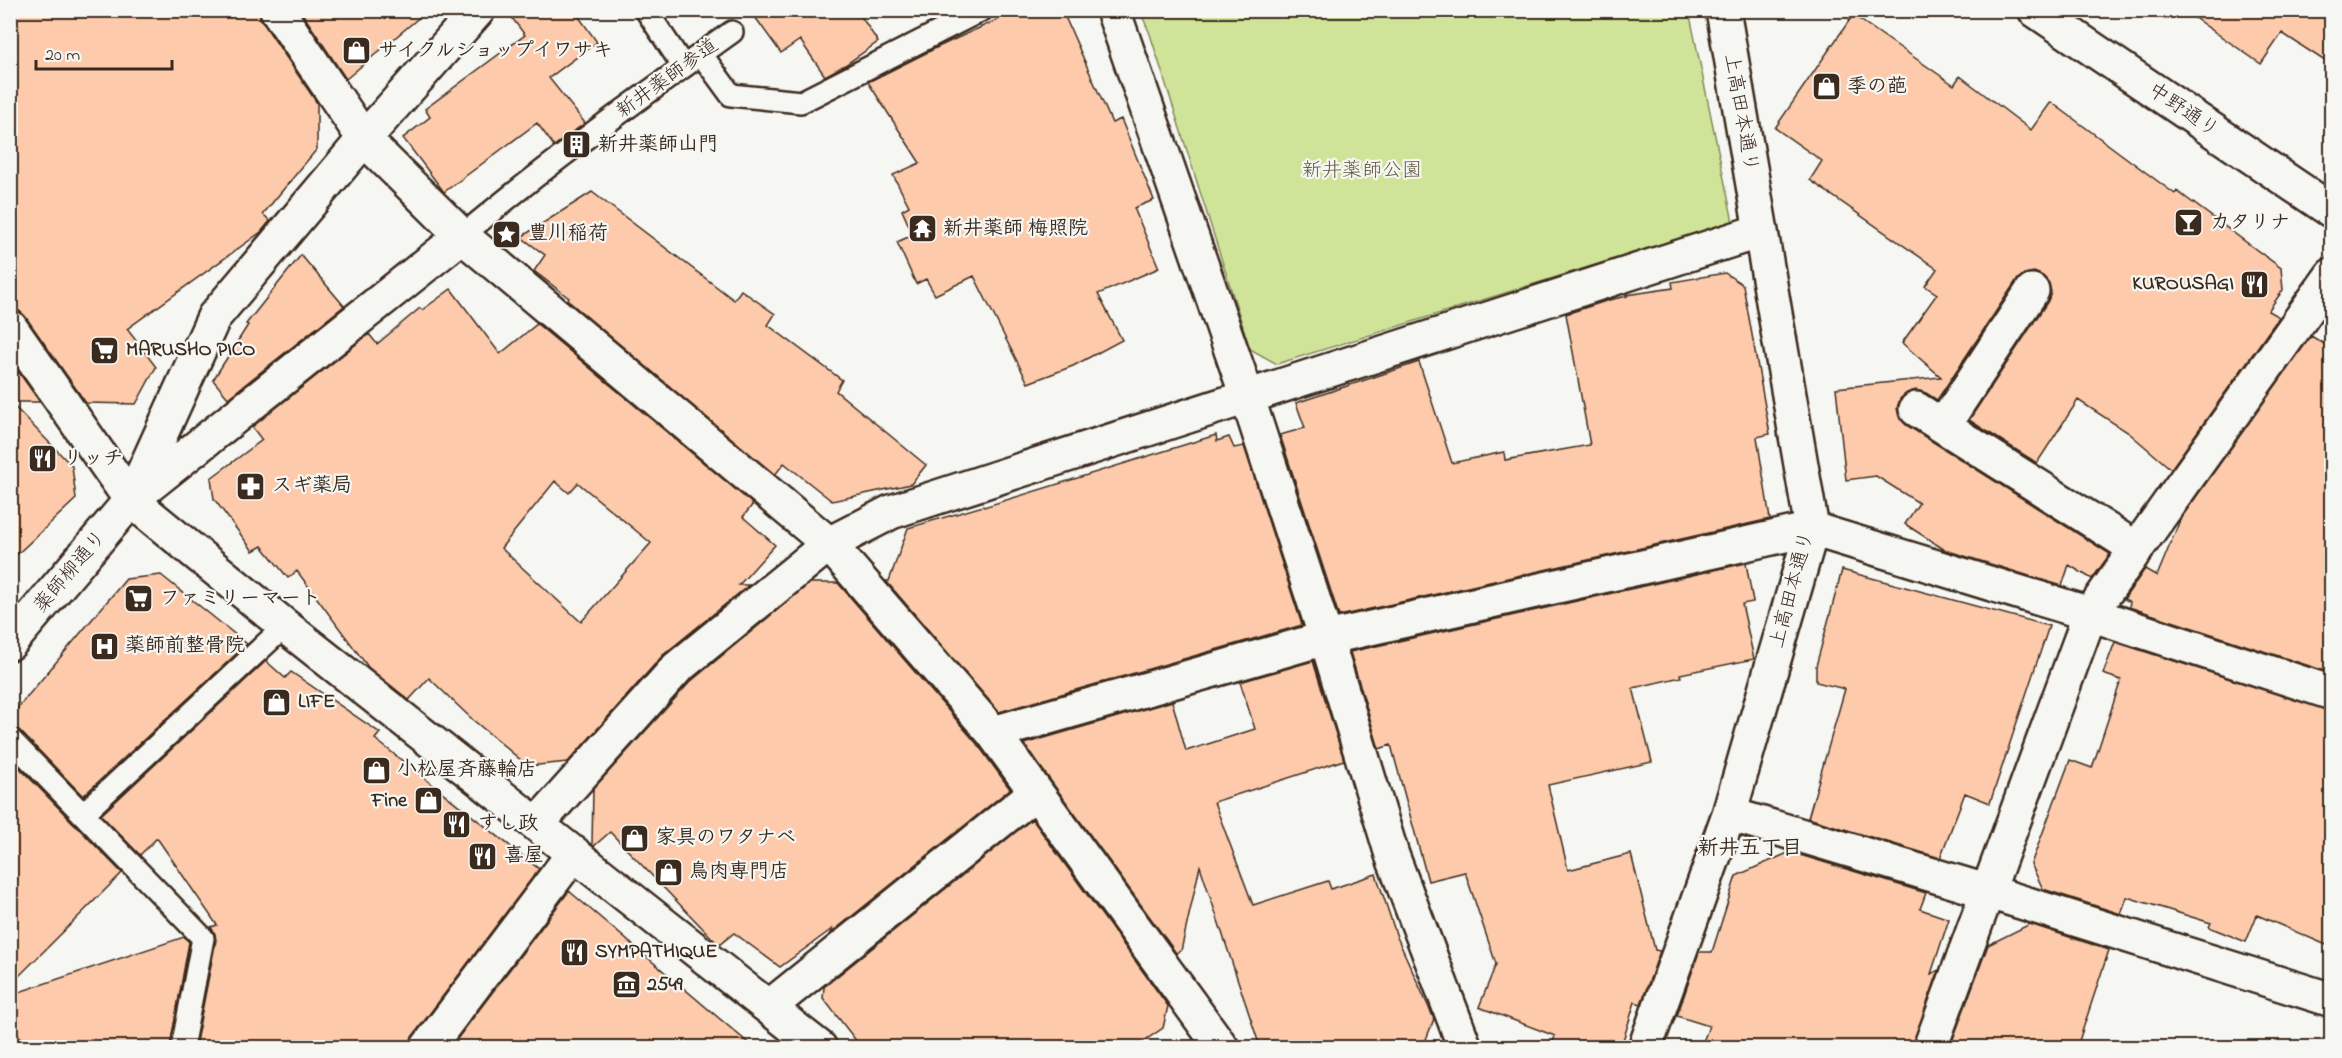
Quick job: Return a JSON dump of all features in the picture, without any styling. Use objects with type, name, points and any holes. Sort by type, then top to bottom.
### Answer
[{"type":"street","points":[[277,10],[364,139],[462,236],[829,544],[993,733],[1210,1043]]},
{"type":"street","points":[[131,500],[214,317],[364,139],[478,10]]},
{"type":"street","points":[[1113,10],[1247,396],[1326,639],[1392,855],[1465,1047]]},
{"type":"street","name":"上高田本通り","points":[[1645,1047],[1729,814],[1812,529],[1723,10]]},
{"type":"street","name":"中野通り","points":[[2035,10],[2331,211]]},
{"type":"street","points":[[538,823],[677,669],[829,544],[891,512],[1760,231]]},
{"type":"street","points":[[131,500],[462,236]]},
{"type":"street","points":[[1930,1047],[2090,614],[2331,275]]},
{"type":"street","points":[[2032,291],[1930,418],[2137,549]]},
{"type":"street","points":[[10,327],[131,500],[285,626],[820,1047]]},
{"type":"street","name":"薬師柳通り","points":[[10,643],[131,500]]},
{"type":"street","points":[[993,733],[1326,639],[1812,529],[2090,614],[2331,693]]},
{"type":"street","points":[[769,1007],[1036,792]]},
{"type":"street","points":[[1729,814],[1986,891],[2331,1000]]},
{"type":"street","points":[[427,1047],[574,853]]},
{"type":"lane","points":[[646,10],[683,66]]},
{"type":"lane","points":[[701,54],[731,95],[801,102],[982,10]]},
{"type":"lane","name":"新井薬師参道","points":[[462,236],[504,201],[683,66],[732,32]]},
{"type":"lane","points":[[83,814],[285,626]]},
{"type":"lane","points":[[10,739],[203,938],[182,1047]]},
{"type":"green space","name":"新井薬師公園","points":[[1140,11],[1689,11],[1733,222],[1277,364],[1250,349],[1150,34]]},
{"type":"building","points":[[11,10],[258,10],[261,20],[317,103],[317,149],[263,214],[270,221],[261,232],[127,329],[156,367],[136,404],[86,403],[25,316],[18,310],[10,309]]},
{"type":"building","points":[[300,10],[428,10],[346,79]]},
{"type":"building","points":[[506,10],[574,10],[597,42],[549,78],[585,123],[554,146],[537,123],[444,192],[403,138],[430,117],[425,109],[525,35]]},
{"type":"building","points":[[750,10],[857,10],[878,42],[825,76],[800,40],[781,53]]},
{"type":"building","points":[[1018,10],[1062,10],[1112,123],[1121,119],[1154,200],[1134,208],[1159,268],[1098,294],[1122,340],[1073,366],[1028,383],[974,276],[935,295],[926,279],[916,284],[897,242],[913,235],[902,210],[909,206],[893,175],[920,163],[868,82]]},
{"type":"building","points":[[2183,10],[2331,10],[2331,65],[2282,33],[2261,64]]},
{"type":"building","points":[[1853,15],[1954,85],[1960,76],[2031,130],[2051,102],[2175,194],[2177,191],[2281,268],[2283,290],[2268,311],[2279,317],[2171,469],[2129,433],[2078,400],[2037,463],[1969,420],[2048,301],[2051,292],[2049,283],[2043,276],[2034,272],[2024,274],[2016,281],[1937,400],[1916,390],[1900,399],[1897,408],[1899,417],[1906,425],[2110,554],[2092,579],[2069,565],[2062,586],[1945,550],[1905,524],[1919,503],[1876,476],[1846,480],[1836,388],[1941,377],[1902,343],[1937,294],[1925,286],[1937,269],[1810,180],[1822,161],[1775,128]]},
{"type":"building","points":[[592,192],[734,300],[741,290],[775,314],[768,325],[842,380],[836,391],[926,465],[911,484],[832,501],[784,463],[775,475],[567,300],[569,298],[534,271],[545,255],[521,237]]},
{"type":"building","points":[[301,255],[344,306],[228,398],[213,380],[248,325],[246,324]]},
{"type":"building","points":[[1725,273],[1743,285],[1770,434],[1757,437],[1770,519],[1339,616],[1280,435],[1305,428],[1296,403],[1419,362],[1452,463],[1504,452],[1505,460],[1590,445],[1566,314],[1626,295],[1673,288],[1672,282]]},
{"type":"building","points":[[451,289],[500,354],[537,324],[753,504],[743,517],[775,545],[739,585],[749,585],[663,655],[568,762],[528,766],[473,720],[429,678],[409,700],[368,667],[297,571],[288,578],[262,546],[253,551],[214,499],[211,478],[262,440],[252,427],[369,334],[377,344],[420,308],[422,310]],"holes":[[[555,481],[569,493],[578,483],[651,543],[581,622],[501,548]]]},
{"type":"building","points":[[2311,336],[2331,348],[2331,673],[2129,607],[2130,602],[2124,599],[2145,569],[2157,576],[2181,518]]},
{"type":"building","points":[[10,360],[40,402],[10,402]]},
{"type":"building","points":[[10,402],[72,466],[76,499],[10,561]]},
{"type":"building","points":[[1216,435],[1217,441],[1229,437],[1234,448],[1244,446],[1302,625],[999,712],[886,581],[889,581],[908,528],[984,507]]},
{"type":"building","points":[[1746,563],[1753,602],[1742,604],[1754,659],[1680,674],[1681,677],[1633,688],[1652,762],[1548,785],[1568,870],[1631,854],[1655,950],[1660,951],[1641,1004],[1635,1002],[1621,1047],[1551,1047],[1555,1036],[1479,1007],[1496,964],[1465,872],[1428,881],[1391,745],[1379,749],[1350,652]]},
{"type":"building","points":[[1842,570],[2049,626],[1990,803],[1965,793],[1940,858],[1808,818],[1845,689],[1816,682],[1816,666]]},
{"type":"building","points":[[161,575],[247,644],[83,796],[19,730],[10,727],[10,717],[126,579]]},
{"type":"building","points":[[810,583],[838,583],[978,745],[1010,789],[831,933],[832,929],[780,967],[734,933],[719,945],[610,832],[594,846],[592,845],[593,789],[690,682]]},
{"type":"building","points":[[2115,642],[2331,711],[2331,947],[2257,915],[2246,942],[2209,927],[2211,923],[2127,897],[2121,914],[2043,889],[2031,864],[2070,760],[2092,768],[2121,680],[2103,674]]},
{"type":"building","points":[[266,661],[285,678],[291,672],[380,733],[375,739],[539,869],[412,1037],[409,1047],[195,1047],[216,940],[211,927],[217,925],[157,838],[140,855],[101,815]]},
{"type":"building","points":[[1313,661],[1344,760],[1214,802],[1253,905],[1328,881],[1331,889],[1376,874],[1397,937],[1434,1019],[1423,1047],[1260,1047],[1200,866],[1181,951],[1176,953],[1024,744],[1172,701],[1186,751],[1255,729],[1240,682]]},
{"type":"building","points":[[10,758],[122,873],[10,985]]},
{"type":"building","points":[[1032,819],[1168,1006],[1163,1028],[1135,1047],[861,1047],[823,998],[824,987]]},
{"type":"building","points":[[1790,852],[1926,893],[1920,909],[1949,919],[1931,974],[1939,970],[1912,1047],[1701,1047],[1709,1026],[1677,1016],[1699,952],[1712,952],[1736,876]]},
{"type":"building","points":[[569,891],[753,1047],[451,1047]]},
{"type":"building","points":[[2030,924],[2109,950],[2077,1047],[1950,1047],[1988,945]]},
{"type":"building","points":[[184,937],[189,942],[170,1047],[25,1047],[10,1021],[10,995]]},
{"type":"place","name":"サイクルショップイワサキ","points":[[357,51]]},
{"type":"place","name":"季の葩","points":[[1826,87]]},
{"type":"place","name":"新井薬師山門","points":[[577,145]]},
{"type":"place","name":"カタリナ","points":[[2189,223]]},
{"type":"place","name":"新井薬師 梅照院","points":[[922,229]]},
{"type":"place","name":"豊川稲荷","points":[[507,234]]},
{"type":"place","name":"KUROUSAGI","points":[[2255,284]]},
{"type":"place","name":"MARUSHO PICO","points":[[105,350]]},
{"type":"place","name":"リッチ","points":[[42,459]]},
{"type":"place","name":"スギ薬局","points":[[251,486]]},
{"type":"place","name":"ファミリーマート","points":[[139,599]]},
{"type":"place","name":"薬師前整骨院","points":[[104,646]]},
{"type":"place","name":"LIFE","points":[[277,702]]},
{"type":"place","name":"小松屋斉藤輪店","points":[[376,770]]},
{"type":"place","name":"Fine","points":[[428,801]]},
{"type":"place","name":"すし政","points":[[457,824]]},
{"type":"place","name":"家具のワタナベ","points":[[635,838]]},
{"type":"place","name":"喜屋","points":[[483,856]]},
{"type":"place","name":"鳥肉専門店","points":[[668,872]]},
{"type":"place","name":"SYMPATHIQUE","points":[[574,952]]},
{"type":"place","name":"2549","points":[[626,985]]},
{"type":"district","name":"新井五丁目","points":[[1750,849]]}]
